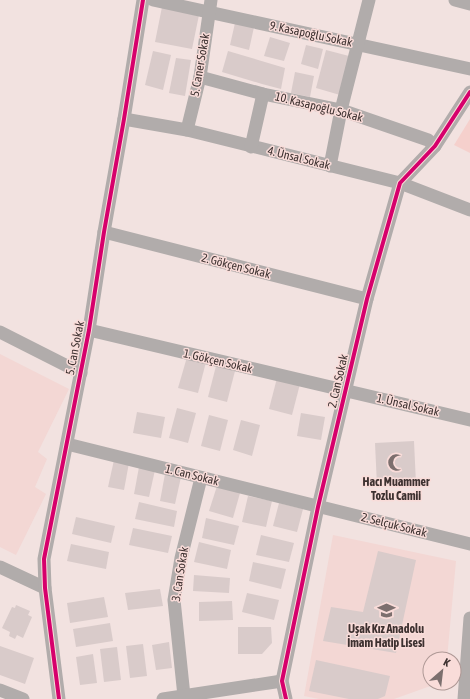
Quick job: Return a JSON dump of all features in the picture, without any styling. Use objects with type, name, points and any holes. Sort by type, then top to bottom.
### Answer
[{"type":"street","name":"5. Can Sokak","points":[[59,699],[45,588],[44,558],[89,330],[143,0]]},
{"type":"street","name":"9. Kasapoğlu Sokak","points":[[153,0],[210,6],[358,44],[470,68]]},
{"type":"street","points":[[330,166],[341,110],[369,0]]},
{"type":"street","points":[[455,0],[470,4]]},
{"type":"street","name":"5. Caner Sokak","points":[[187,130],[200,77],[210,6]]},
{"type":"street","name":"10. Kasapoğlu Sokak","points":[[200,77],[262,94],[341,110],[428,140],[435,146]]},
{"type":"street","name":"2. Can Sokak","points":[[286,699],[282,682],[318,507],[367,299],[400,183],[435,146],[470,92]]},
{"type":"street","points":[[252,147],[262,94]]},
{"type":"street","name":"4. Ünsal Sokak","points":[[124,119],[187,130],[400,183],[470,210]]},
{"type":"street","name":"2. Gökçen Sokak","points":[[104,232],[367,299]]},
{"type":"street","name":"1. Gökçen Sokak","points":[[89,330],[346,391]]},
{"type":"street","points":[[0,332],[81,373]]},
{"type":"street","name":"1. Ünsal Sokak","points":[[346,391],[470,420]]},
{"type":"street","name":"1. Can Sokak","points":[[67,444],[318,507]]},
{"type":"street","name":"3. Can Sokak","points":[[184,696],[174,600],[181,558],[200,478]]},
{"type":"street","name":"2. Selçuk Sokak","points":[[318,507],[470,544]]},
{"type":"street","points":[[0,567],[45,588]]},
{"type":"street","points":[[464,699],[470,618]]},
{"type":"street","points":[[163,699],[282,682]]},
{"type":"street","points":[[0,690],[23,699]]},
{"type":"shaded area","points":[[470,119],[470,153],[454,145]]},
{"type":"shaded area","points":[[0,354],[69,389],[38,452],[47,459],[35,487],[46,494],[16,555],[0,547]]},
{"type":"shaded area","name":"Uşak Kız Anadolu İmam Hatip Lisesi","points":[[333,535],[456,561],[448,651],[422,651],[422,689],[394,699],[319,699],[304,696]]},
{"type":"building","points":[[162,7],[199,15],[192,49],[155,42]]},
{"type":"building","points":[[235,23],[254,27],[249,50],[230,45]]},
{"type":"building","points":[[270,37],[290,43],[284,61],[264,56]]},
{"type":"building","points":[[306,45],[323,49],[318,69],[301,64]]},
{"type":"building","points":[[326,50],[349,56],[340,95],[316,88]]},
{"type":"building","points":[[153,51],[171,55],[163,90],[145,85]]},
{"type":"building","points":[[228,51],[285,68],[281,89],[222,72]]},
{"type":"building","points":[[176,58],[191,60],[185,96],[169,93]]},
{"type":"building","points":[[295,72],[314,76],[310,97],[291,93]]},
{"type":"building","points":[[187,357],[206,362],[198,393],[178,388]]},
{"type":"building","points":[[216,366],[235,371],[227,402],[208,397]]},
{"type":"building","points":[[277,378],[300,384],[292,415],[269,409]]},
{"type":"building","points":[[177,408],[196,413],[188,443],[169,438]]},
{"type":"building","points":[[137,412],[165,417],[161,438],[133,433]]},
{"type":"building","points":[[301,413],[325,417],[321,440],[297,436]]},
{"type":"building","points":[[209,415],[228,420],[220,451],[201,446]]},
{"type":"building","points":[[241,420],[260,425],[252,456],[233,450]]},
{"type":"building","name":"Hacı Muammer Tozlu Camii","points":[[414,441],[416,484],[377,486],[375,443]]},
{"type":"building","points":[[114,460],[129,463],[124,490],[108,487]]},
{"type":"building","points":[[139,467],[155,470],[149,497],[134,494]]},
{"type":"building","points":[[165,474],[181,477],[175,504],[160,501]]},
{"type":"building","points":[[217,486],[240,493],[233,518],[209,511]]},
{"type":"building","points":[[248,496],[272,501],[266,527],[242,522]]},
{"type":"building","points":[[139,502],[177,511],[174,527],[135,519]]},
{"type":"building","points":[[279,503],[303,509],[297,532],[273,526]]},
{"type":"building","points":[[76,517],[115,526],[111,543],[72,534]]},
{"type":"building","points":[[206,518],[239,526],[234,545],[202,538]]},
{"type":"building","points":[[133,528],[172,536],[168,553],[129,545]]},
{"type":"building","points":[[261,535],[294,543],[289,562],[256,555]]},
{"type":"building","points":[[199,542],[231,550],[227,569],[194,562]]},
{"type":"building","points":[[71,544],[109,552],[106,569],[67,561]]},
{"type":"building","points":[[378,551],[416,560],[396,653],[323,641],[331,607],[363,612]]},
{"type":"building","points":[[253,562],[286,569],[281,589],[249,581]]},
{"type":"building","points":[[194,575],[230,578],[229,593],[193,591]]},
{"type":"building","points":[[160,589],[163,606],[128,610],[125,593]]},
{"type":"building","points":[[247,593],[279,600],[274,620],[242,612]]},
{"type":"building","points":[[104,597],[108,617],[70,623],[67,603]]},
{"type":"building","points":[[232,601],[233,620],[199,621],[199,602]]},
{"type":"building","points":[[16,605],[30,611],[28,615],[32,617],[23,638],[17,635],[15,639],[9,636],[10,632],[2,628],[12,607],[15,608]]},
{"type":"building","points":[[110,623],[113,641],[76,647],[73,629]]},
{"type":"building","points":[[238,627],[271,627],[272,643],[262,654],[238,654]]},
{"type":"building","points":[[169,642],[172,668],[156,670],[152,645]]},
{"type":"building","points":[[143,644],[147,676],[130,678],[126,646]]},
{"type":"building","points":[[0,646],[34,658],[25,684],[0,675]]},
{"type":"building","points":[[117,647],[121,680],[104,682],[100,649]]},
{"type":"building","points":[[93,654],[97,683],[80,685],[76,657]]},
{"type":"building","points":[[316,660],[390,676],[385,696],[378,699],[349,699],[309,691]]},
{"type":"cycle path","points":[[59,699],[45,588],[44,559],[89,330],[143,0]]},
{"type":"cycle path","points":[[286,699],[282,681],[318,507],[367,299],[400,183],[435,146],[470,92]]},
{"type":"place","name":"Hacı Muammer Tozlu Camii","points":[[396,463]]},
{"type":"place","name":"Uşak Kız Anadolu İmam Hatip Lisesi","points":[[386,610]]}]
